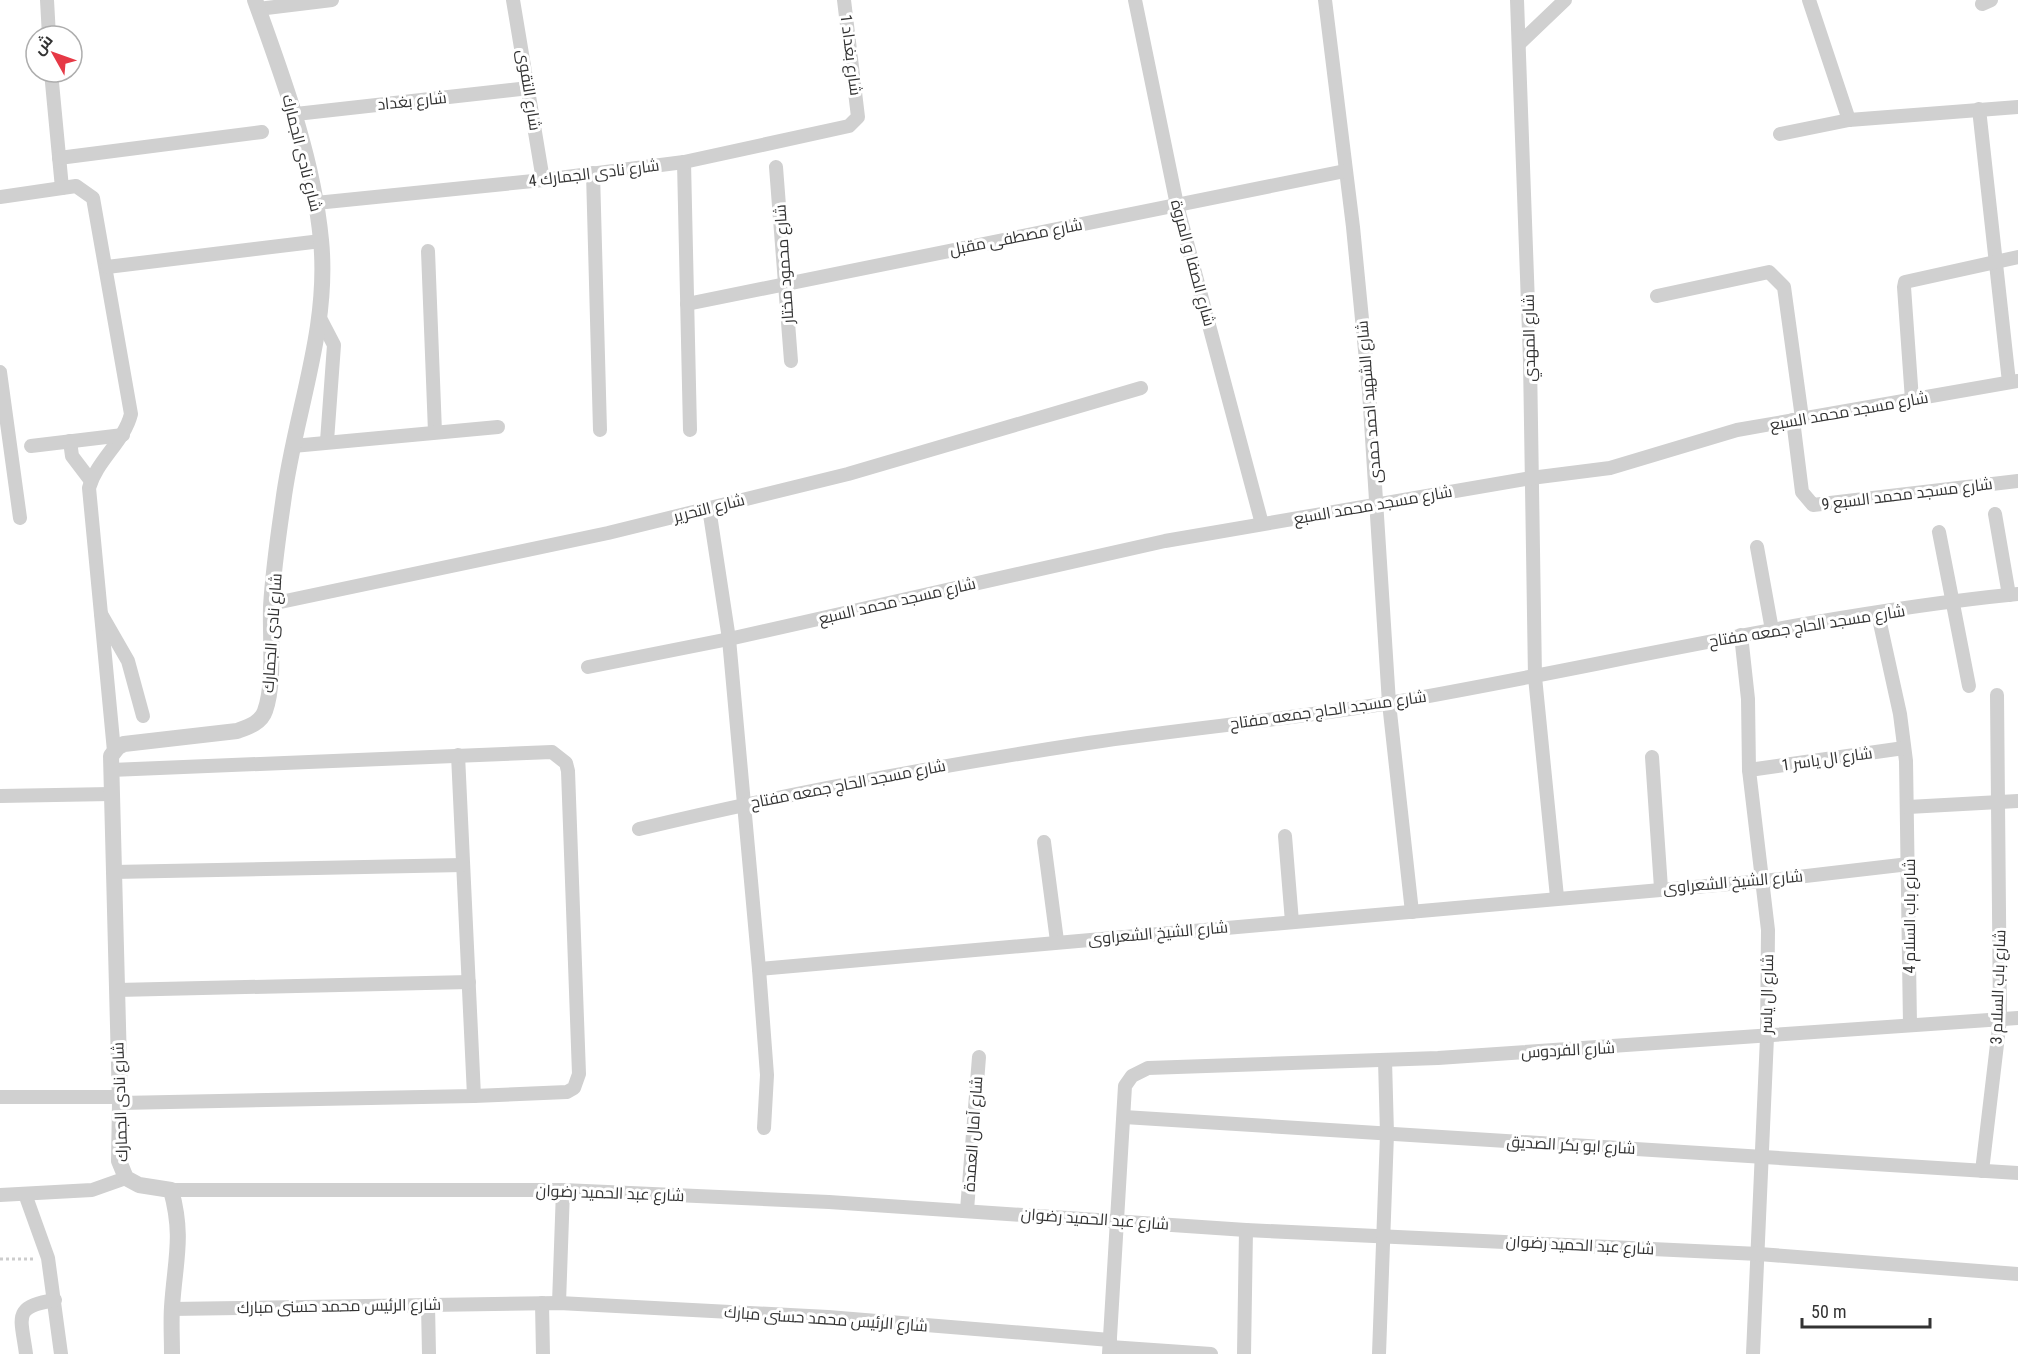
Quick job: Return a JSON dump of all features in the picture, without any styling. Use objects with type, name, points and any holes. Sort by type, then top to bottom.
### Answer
[{"type":"street","points":[[47,0],[48,24]]},
{"type":"street","points":[[257,4],[332,0]]},
{"type":"street","name":"شارع التقوى","points":[[513,0],[543,180]]},
{"type":"street","name":"شارع بغداد 1","points":[[844,0],[858,110]]},
{"type":"street","name":"شارع الصفا و المروة","points":[[1136,0],[1177,205],[1262,524]]},
{"type":"street","name":"شارع الشهيد احمد حمدى","points":[[1325,0],[1353,227],[1377,503],[1389,703],[1412,912]]},
{"type":"street","name":"شارع المهدي","points":[[1517,0],[1520,43],[1535,677]]},
{"type":"street","points":[[1520,43],[1565,0]]},
{"type":"street","points":[[1809,0],[1849,120]]},
{"type":"street","name":"شارع نادى الجمارك","points":[[171,1190],[139,1185],[126,1178],[118,1161],[120,1100],[111,756],[124,744],[237,731],[252,726],[265,713],[268,696],[272,603],[283,502],[321,320],[321,241],[316,203],[296,114],[257,4]]},
{"type":"street","points":[[52,84],[62,188]]},
{"type":"street","name":"شارع بغداد","points":[[296,114],[529,88]]},
{"type":"street","points":[[1780,134],[1849,120],[2018,107]]},
{"type":"street","points":[[1979,109],[2013,382]]},
{"type":"street","name":"شارع نادى الجمارك 4","points":[[316,203],[543,180],[684,162],[849,126],[858,117],[858,110]]},
{"type":"street","points":[[59,158],[262,132]]},
{"type":"street","points":[[684,162],[690,430]]},
{"type":"street","name":"شارع محمود مختار","points":[[776,167],[791,361]]},
{"type":"street","name":"شارع مصطفى مقبل","points":[[687,304],[1345,171]]},
{"type":"street","points":[[593,174],[600,430]]},
{"type":"street","points":[[0,197],[76,186],[93,198],[107,267],[131,414],[123,435],[91,481],[89,495],[114,751]]},
{"type":"street","points":[[107,267],[321,241]]},
{"type":"street","points":[[428,251],[435,432]]},
{"type":"street","points":[[1912,400],[1905,282],[2018,257]]},
{"type":"street","points":[[1657,296],[1769,272],[1777,279],[1784,287],[1797,419]]},
{"type":"street","points":[[321,320],[330,333],[335,358],[327,441]]},
{"type":"street","points":[[0,372],[20,518]]},
{"type":"street","name":"شارع مسجد محمد السبع","points":[[588,667],[729,639],[1166,541],[1377,503],[1531,478],[1610,468],[1737,430],[2013,382]]},
{"type":"street","name":"شارع التحرير","points":[[272,603],[608,533],[848,474],[1141,388]]},
{"type":"street","name":"شارع مسجد محمد السبع 9","points":[[1797,419],[1802,492],[1813,505],[2018,481]]},
{"type":"street","points":[[293,446],[327,441],[498,427]]},
{"type":"street","points":[[31,446],[123,435]]},
{"type":"street","points":[[70,441],[72,456],[91,481]]},
{"type":"street","points":[[709,508],[729,639],[759,969],[767,1075],[764,1128]]},
{"type":"street","points":[[1995,514],[2013,595]]},
{"type":"street","points":[[1939,532],[1970,686]]},
{"type":"street","points":[[1757,547],[1772,630]]},
{"type":"street","name":"شارع مسجد الحاج جمعه مفتاح","points":[[639,829],[744,804],[1019,754],[1389,703],[1535,677],[1741,635],[1953,602],[2013,595]]},
{"type":"street","points":[[99,611],[128,661],[143,716]]},
{"type":"street","name":"شارع باب السلام 4","points":[[1878,614],[1900,714],[1904,748],[1908,807],[1910,1025]]},
{"type":"street","name":"شارع ال ياسر","points":[[1741,635],[1748,699],[1749,770],[1768,930],[1767,1036],[1753,1354]]},
{"type":"street","points":[[1535,677],[1557,897]]},
{"type":"street","name":"شارع باب السلام 3","points":[[1982,1171],[2000,1019],[1997,694]]},
{"type":"street","name":"شارع ال ياسر 1","points":[[1749,770],[1904,748]]},
{"type":"street","points":[[0,1097],[120,1100],[474,1096],[567,1092],[578,1082],[568,771],[566,763],[552,752],[111,770]]},
{"type":"street","points":[[458,755],[474,1096]]},
{"type":"street","points":[[1652,757],[1661,888]]},
{"type":"street","points":[[0,796],[111,794]]},
{"type":"street","points":[[1908,807],[2018,801]]},
{"type":"street","points":[[1285,836],[1292,922]]},
{"type":"street","points":[[1044,842],[1057,941]]},
{"type":"street","name":"شارع الشيخ الشعراوى","points":[[759,969],[1057,941],[1412,912],[1557,897],[1763,881],[1909,864]]},
{"type":"street","points":[[114,872],[463,866]]},
{"type":"street","points":[[117,990],[469,982]]},
{"type":"street","name":"شارع الفردوس","points":[[1124,1117],[1125,1086],[1132,1076],[1148,1068],[1386,1060],[2018,1018]]},
{"type":"street","name":"شارع آمال العمدة","points":[[967,1210],[979,1057]]},
{"type":"street","points":[[1379,1354],[1387,1134],[1386,1060]]},
{"type":"street","points":[[1110,1347],[1124,1117]]},
{"type":"street","name":"شارع ابو بكر الصديق","points":[[1124,1117],[2018,1173]]},
{"type":"street","points":[[0,1195],[92,1190],[126,1178]]},
{"type":"street","points":[[171,1190],[179,1218],[179,1240],[171,1309],[172,1354]]},
{"type":"street","name":"شارع عبد الحميد رضوان","points":[[171,1190],[563,1190],[967,1210],[1246,1230],[1759,1254],[2018,1274]]},
{"type":"street","points":[[559,1304],[563,1190]]},
{"type":"street","points":[[25,1194],[48,1258],[61,1354]]},
{"type":"street","points":[[1245,1354],[1246,1230]]},
{"type":"street","points":[[26,1354],[21,1316],[26,1308],[34,1303],[55,1299]]},
{"type":"street","points":[[542,1303],[543,1354]]},
{"type":"street","name":"شارع الرئيس محمد حسنى مبارك","points":[[171,1309],[542,1303],[828,1317],[1110,1347],[1211,1354]]},
{"type":"street","points":[[428,1305],[429,1354]]},
{"type":"path","points":[[0,1259],[48,1258]]}]
